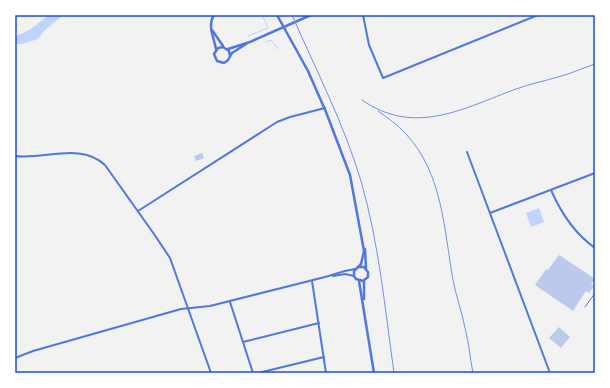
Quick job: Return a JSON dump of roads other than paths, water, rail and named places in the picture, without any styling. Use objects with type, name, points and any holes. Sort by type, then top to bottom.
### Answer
[{"type":"street","points":[[214,15],[210,26],[216,49],[214,57],[219,62],[226,62],[236,50],[250,42]]},
{"type":"street","points":[[277,15],[308,71],[325,108],[350,175],[366,255],[366,268],[368,274],[364,280],[364,308]]},
{"type":"street","points":[[210,26],[223,47],[228,49],[250,42],[312,15]]},
{"type":"street","points":[[363,15],[368,42],[383,78],[538,15]]},
{"type":"street","points":[[216,49],[223,47]]},
{"type":"street","points":[[228,49],[230,56]]},
{"type":"street","points":[[138,211],[277,122],[325,108]]},
{"type":"street","points":[[468,152],[550,373]]},
{"type":"street","points":[[15,156],[76,153],[95,156],[107,167],[170,258],[211,373]]},
{"type":"street","points":[[490,213],[595,174]]},
{"type":"street","points":[[551,190],[572,226],[583,239],[595,248]]},
{"type":"street","points":[[359,267],[364,256],[363,243]]},
{"type":"street","points":[[15,358],[188,308],[206,307],[230,302],[312,281],[359,267],[366,268]]},
{"type":"street","points":[[354,276],[355,269]]},
{"type":"street","points":[[326,277],[345,274],[354,276],[359,280],[364,280]]},
{"type":"street","points":[[359,280],[374,373]]},
{"type":"street","points":[[312,281],[326,373]]},
{"type":"street","points":[[230,302],[253,373]]},
{"type":"street","points":[[243,342],[319,323]]},
{"type":"street","points":[[258,373],[324,357]]},
{"type":"lane","points":[[585,307],[595,293]]},
{"type":"water","points":[[49,15],[63,15],[43,32],[38,39],[22,44],[15,44],[15,36],[29,30]]},
{"type":"water","points":[[539,208],[544,222],[531,227],[526,213]]},
{"type":"waterway","points":[[248,36],[268,28],[262,15]]},
{"type":"waterway","points":[[266,42],[271,40],[278,49]]},
{"type":"railway","points":[[292,15],[338,118],[361,181],[377,252],[394,373]]},
{"type":"railway","points":[[362,100],[382,111],[401,117],[420,118],[439,116],[458,111],[516,89],[563,76],[595,64]]},
{"type":"railway","points":[[378,111],[406,134],[428,167],[435,185],[444,222],[453,280],[466,334],[473,373]]}]
